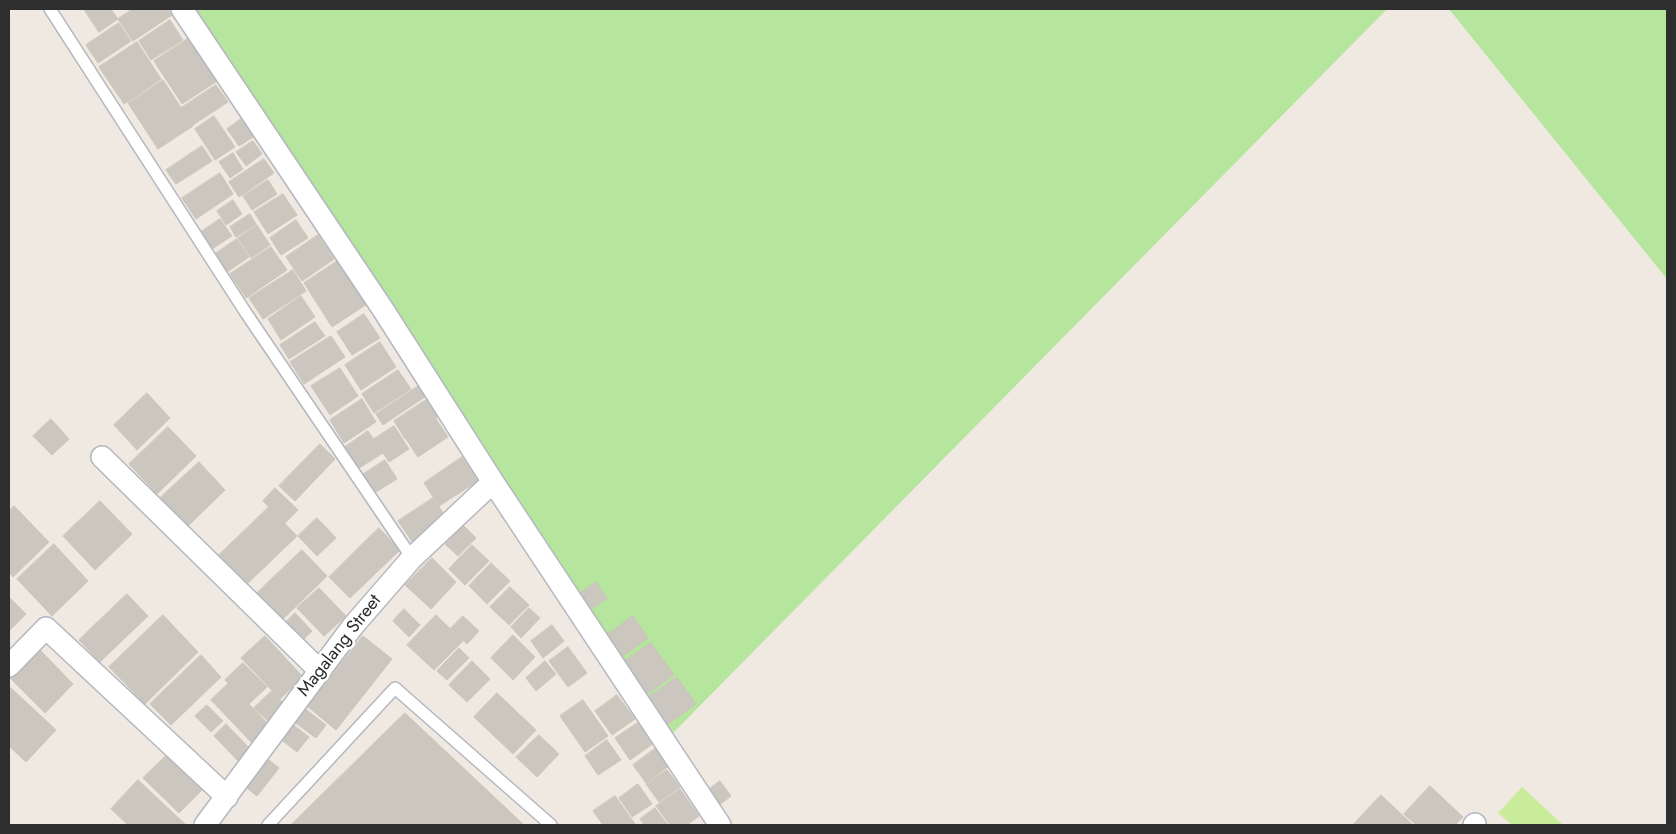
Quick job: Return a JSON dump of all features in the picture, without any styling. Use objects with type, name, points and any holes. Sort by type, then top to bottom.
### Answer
[{"type":"street","points":[[182,9],[384,311],[492,482],[720,825]]},
{"type":"street","points":[[102,458],[320,671]]},
{"type":"street","name":"Magalang Street","points":[[205,825],[227,798],[353,626],[412,558],[492,482]]},
{"type":"street","points":[[9,666],[46,628],[227,798]]},
{"type":"lane","points":[[50,9],[246,313],[412,558]]},
{"type":"lane","points":[[268,825],[395,688],[551,825]]},
{"type":"green space","points":[[195,9],[1387,9],[672,734]]},
{"type":"green space","points":[[1449,9],[1667,9],[1667,279]]},
{"type":"green space","points":[[1522,787],[1563,825],[1512,825],[1498,813]]},
{"type":"building","points":[[84,9],[111,9],[118,19],[99,32]]},
{"type":"building","points":[[133,9],[168,9],[172,15],[133,41],[118,19]]},
{"type":"building","points":[[170,20],[183,40],[151,60],[139,41]]},
{"type":"building","points":[[119,23],[131,41],[98,63],[86,45]]},
{"type":"building","points":[[189,38],[217,81],[182,104],[154,61]]},
{"type":"building","points":[[137,42],[161,79],[124,104],[99,67]]},
{"type":"building","points":[[163,80],[193,126],[158,149],[128,103]]},
{"type":"building","points":[[216,85],[228,102],[193,125],[181,108]]},
{"type":"building","points":[[214,116],[235,147],[215,160],[195,129]]},
{"type":"building","points":[[241,119],[253,137],[239,146],[227,129]]},
{"type":"building","points":[[253,141],[262,154],[246,166],[236,152]]},
{"type":"building","points":[[202,146],[212,161],[176,184],[166,170]]},
{"type":"building","points":[[233,153],[243,169],[230,178],[219,162]]},
{"type":"building","points":[[264,159],[274,173],[239,197],[229,182]]},
{"type":"building","points":[[220,173],[233,194],[196,219],[182,198]]},
{"type":"building","points":[[268,180],[277,194],[252,210],[243,196]]},
{"type":"building","points":[[283,194],[297,215],[268,234],[254,212]]},
{"type":"building","points":[[233,200],[242,214],[226,225],[217,211]]},
{"type":"building","points":[[250,214],[256,224],[236,237],[230,227]]},
{"type":"building","points":[[220,219],[232,236],[212,249],[201,232]]},
{"type":"building","points":[[296,220],[308,238],[281,255],[270,238]]},
{"type":"building","points":[[257,225],[270,245],[251,258],[238,238]]},
{"type":"building","points":[[318,235],[334,259],[302,281],[286,257]]},
{"type":"building","points":[[237,239],[249,257],[227,272],[215,254]]},
{"type":"building","points":[[271,247],[287,270],[246,298],[230,274]]},
{"type":"building","points":[[339,260],[367,304],[332,327],[304,283]]},
{"type":"building","points":[[293,270],[306,291],[263,319],[249,298]]},
{"type":"building","points":[[301,296],[315,317],[281,340],[268,319]]},
{"type":"building","points":[[364,314],[380,338],[352,355],[337,332]]},
{"type":"building","points":[[315,322],[325,336],[289,359],[280,345]]},
{"type":"building","points":[[331,336],[345,357],[304,384],[290,362]]},
{"type":"building","points":[[380,342],[396,367],[361,390],[345,365]]},
{"type":"building","points":[[340,368],[358,396],[330,415],[311,386]]},
{"type":"building","points":[[398,370],[411,389],[374,413],[362,394]]},
{"type":"building","points":[[420,385],[426,396],[383,425],[376,414]]},
{"type":"building","points":[[147,393],[170,418],[137,450],[114,425]]},
{"type":"building","points":[[362,399],[376,422],[344,443],[330,420]]},
{"type":"building","points":[[426,400],[438,417],[405,439],[394,421]]},
{"type":"building","points":[[51,419],[69,439],[52,455],[33,436]]},
{"type":"building","points":[[436,419],[448,437],[418,457],[406,439]]},
{"type":"building","points":[[394,426],[409,449],[389,462],[374,439]]},
{"type":"building","points":[[168,427],[196,456],[157,494],[129,464]]},
{"type":"building","points":[[368,431],[383,453],[356,470],[342,449]]},
{"type":"building","points":[[320,444],[335,459],[295,501],[279,486]]},
{"type":"building","points":[[462,457],[478,481],[439,506],[424,483]]},
{"type":"building","points":[[385,460],[397,479],[371,495],[359,477]]},
{"type":"building","points":[[199,462],[225,490],[187,527],[159,499]]},
{"type":"building","points":[[275,488],[298,510],[285,523],[263,501]]},
{"type":"building","points":[[433,498],[448,520],[413,543],[398,521]]},
{"type":"building","points":[[100,501],[132,534],[95,570],[63,536]]},
{"type":"building","points":[[14,506],[49,542],[13,577],[9,572],[9,511]]},
{"type":"building","points":[[269,507],[297,536],[245,586],[217,557]]},
{"type":"building","points":[[317,518],[336,538],[317,556],[298,536]]},
{"type":"building","points":[[463,525],[476,538],[458,556],[445,544]]},
{"type":"building","points":[[379,528],[400,550],[350,598],[329,577]]},
{"type":"building","points":[[54,544],[88,581],[52,616],[17,579]]},
{"type":"building","points":[[472,545],[489,561],[465,585],[449,569]]},
{"type":"building","points":[[302,550],[327,576],[281,621],[255,595]]},
{"type":"building","points":[[432,558],[456,582],[431,609],[405,585]]},
{"type":"building","points":[[491,563],[510,581],[487,604],[469,586]]},
{"type":"building","points":[[596,582],[607,598],[589,611],[578,595]]},
{"type":"building","points":[[510,587],[529,605],[509,625],[490,607]]},
{"type":"building","points":[[319,588],[346,616],[324,636],[297,608]]},
{"type":"building","points":[[127,594],[148,616],[100,662],[79,640]]},
{"type":"building","points":[[9,597],[26,614],[9,631]]},
{"type":"building","points":[[529,608],[540,618],[521,638],[511,627]]},
{"type":"building","points":[[404,609],[420,625],[409,637],[393,621]]},
{"type":"building","points":[[295,613],[312,631],[300,643],[283,625]]},
{"type":"building","points":[[163,615],[198,652],[145,704],[109,667]]},
{"type":"building","points":[[436,615],[463,641],[434,670],[407,645]]},
{"type":"building","points":[[463,616],[479,631],[467,644],[451,628]]},
{"type":"building","points":[[633,616],[648,638],[623,656],[608,634]]},
{"type":"building","points":[[552,625],[564,641],[543,658],[531,641]]},
{"type":"building","points":[[513,635],[535,657],[513,680],[491,658]]},
{"type":"building","points":[[265,636],[303,677],[280,699],[241,658]]},
{"type":"building","points":[[363,636],[392,659],[336,730],[307,706]]},
{"type":"building","points":[[651,643],[674,675],[647,694],[624,661]]},
{"type":"building","points":[[568,647],[587,673],[568,687],[549,661]]},
{"type":"building","points":[[38,648],[73,684],[45,713],[9,677]]},
{"type":"building","points":[[459,648],[469,658],[447,680],[437,671]]},
{"type":"building","points":[[201,655],[221,677],[171,725],[150,704]]},
{"type":"building","points":[[472,661],[490,679],[467,702],[449,685]]},
{"type":"building","points":[[545,661],[556,674],[536,691],[526,678]]},
{"type":"building","points":[[243,663],[267,687],[249,704],[225,680]]},
{"type":"building","points":[[677,677],[696,704],[665,726],[645,699]]},
{"type":"building","points":[[229,683],[270,726],[252,743],[211,700]]},
{"type":"building","points":[[11,688],[56,730],[26,762],[9,746],[9,691]]},
{"type":"building","points":[[272,691],[286,706],[269,722],[254,708]]},
{"type":"building","points":[[497,693],[536,730],[513,754],[474,717]]},
{"type":"building","points":[[617,695],[635,719],[612,735],[595,711]]},
{"type":"building","points":[[583,700],[608,736],[585,752],[560,716]]},
{"type":"building","points":[[207,705],[223,721],[211,732],[195,716]]},
{"type":"building","points":[[304,708],[326,725],[316,738],[293,721]]},
{"type":"building","points":[[405,713],[524,825],[291,825]]},
{"type":"building","points":[[639,722],[654,743],[630,760],[615,738]]},
{"type":"building","points":[[291,723],[309,737],[297,752],[279,738]]},
{"type":"building","points":[[226,724],[254,753],[242,765],[214,736]]},
{"type":"building","points":[[539,735],[559,754],[537,777],[516,757]]},
{"type":"building","points":[[607,740],[621,760],[598,775],[585,756]]},
{"type":"building","points":[[656,748],[669,766],[646,783],[633,765]]},
{"type":"building","points":[[168,754],[203,789],[179,813],[143,778]]},
{"type":"building","points":[[265,757],[279,768],[257,796],[243,785]]},
{"type":"building","points":[[667,770],[680,787],[659,802],[646,784]]},
{"type":"building","points":[[138,780],[186,825],[128,825],[111,809]]},
{"type":"building","points":[[720,781],[731,796],[718,806],[707,791]]},
{"type":"building","points":[[638,784],[652,804],[632,817],[619,798]]},
{"type":"building","points":[[1430,786],[1463,817],[1455,825],[1416,825],[1404,814]]},
{"type":"building","points":[[680,789],[699,816],[687,825],[670,825],[656,806]]},
{"type":"building","points":[[1381,795],[1413,825],[1353,825]]},
{"type":"building","points":[[615,796],[635,824],[603,825],[593,811]]},
{"type":"building","points":[[655,808],[668,825],[644,825],[640,819]]}]
